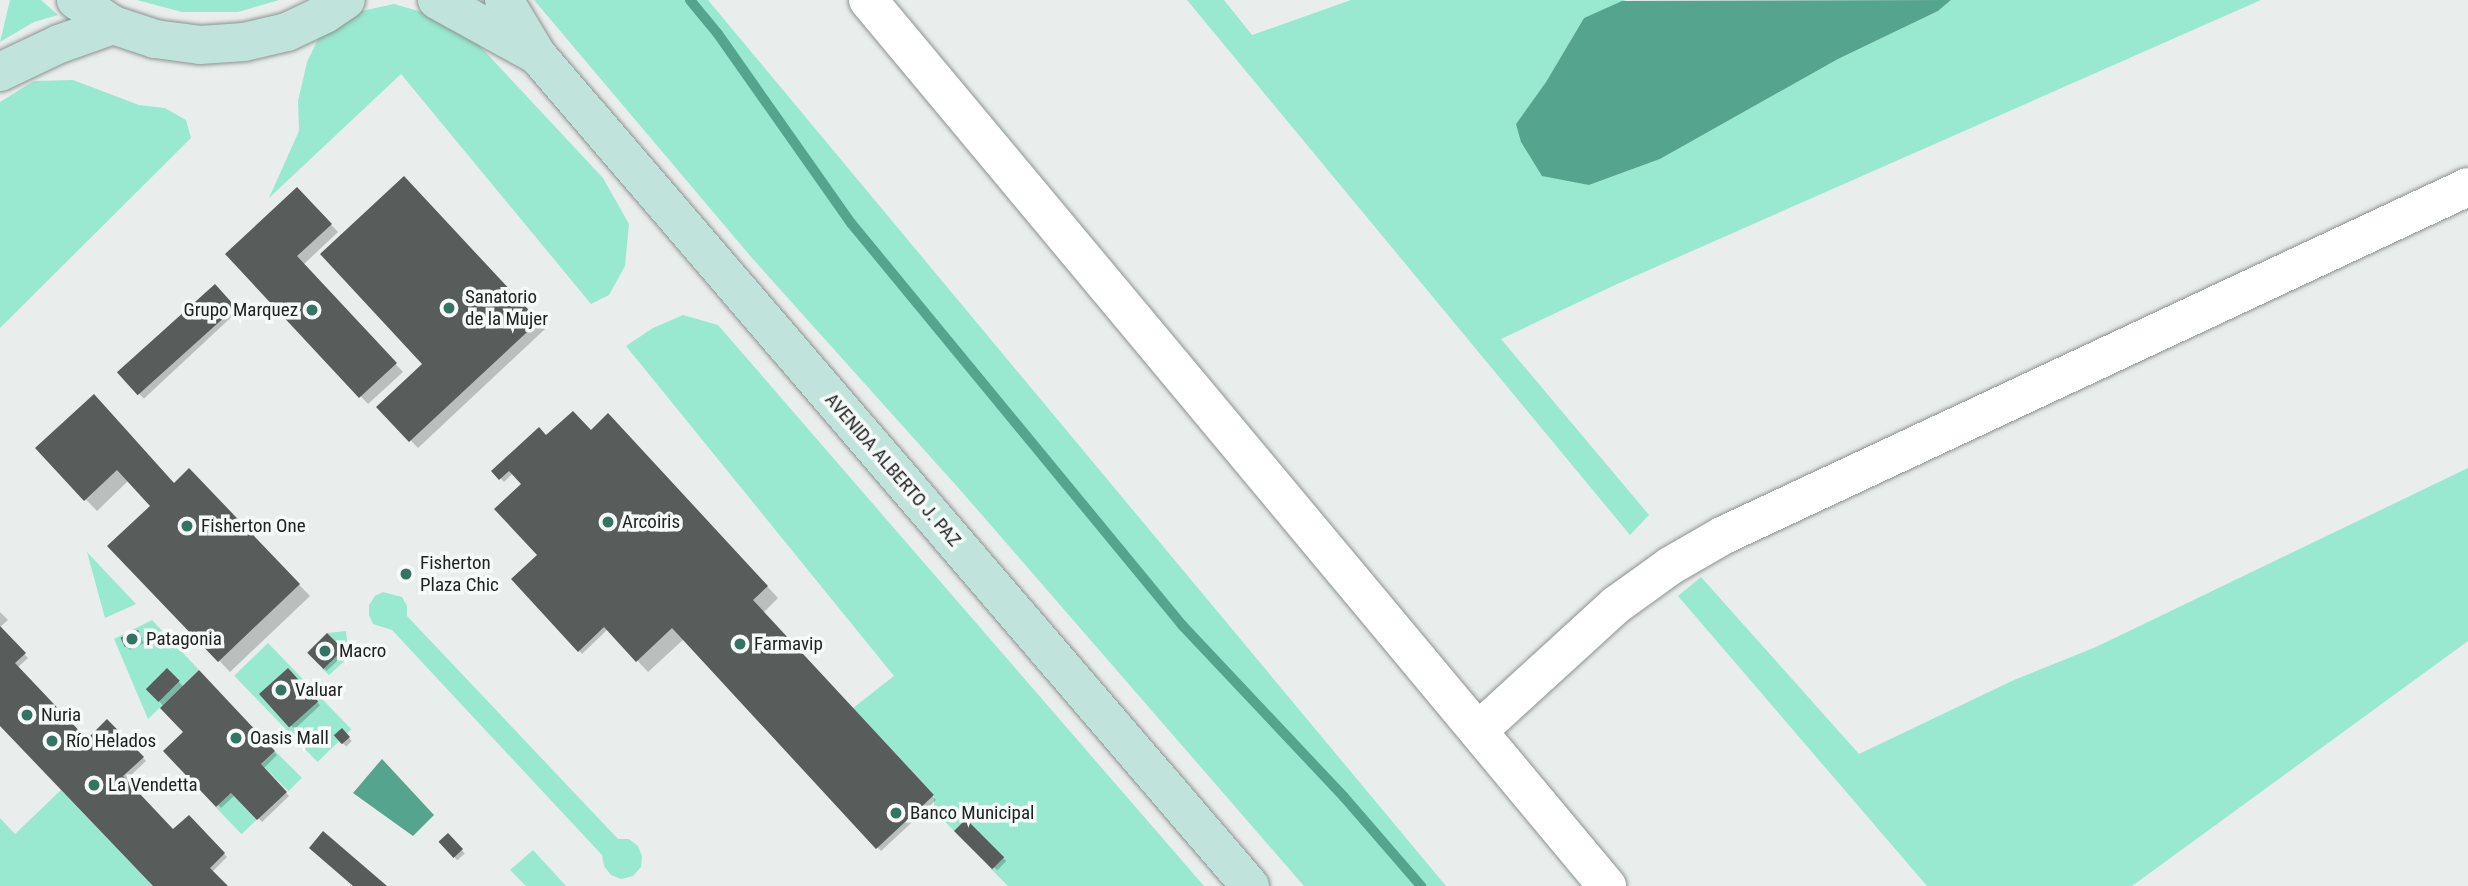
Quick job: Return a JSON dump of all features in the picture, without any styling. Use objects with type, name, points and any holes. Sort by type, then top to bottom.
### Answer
[{"type":"main road","points":[[76,0],[113,24],[167,40],[200,45],[244,43],[287,32],[325,14],[346,0]]},
{"type":"main road","name":"AVENIDA ALBERTO J. PAZ","points":[[437,0],[537,55]]},
{"type":"main road","name":"AVENIDA ALBERTO J. PAZ","points":[[504,0],[537,55],[1250,886]]},
{"type":"main road","points":[[0,72],[58,44],[113,24]]},
{"type":"street","points":[[868,0],[1607,886]]},
{"type":"street","points":[[1478,732],[1616,605],[1670,566],[1724,535],[2468,187]]},
{"type":"shaded area","points":[[10,0],[41,0],[58,15],[34,22],[0,42]]},
{"type":"shaded area","points":[[137,0],[279,0],[238,12],[182,12]]},
{"type":"shaded area","points":[[534,0],[708,0],[1446,886],[1304,886],[962,492],[752,258]]},
{"type":"shaded area","points":[[1187,0],[1224,0],[1252,35],[1351,0],[1626,0],[1584,18],[1546,82],[1516,124],[1589,185],[1660,159],[1838,59],[1938,11],[1951,0],[2261,0],[1615,285],[1501,339],[1649,515],[1630,535]]},
{"type":"shaded area","points":[[1951,0],[1938,11],[1838,59],[1660,159],[1589,185],[1542,176],[1521,142],[1516,124],[1546,82],[1584,18],[1622,1]]},
{"type":"shaded area","points":[[394,4],[436,16],[478,44],[603,178],[629,224],[625,266],[609,295],[591,304],[401,74],[269,198],[299,131],[298,101],[307,62],[322,31],[352,13]]},
{"type":"shaded area","points":[[73,80],[139,105],[165,108],[186,120],[191,138],[0,328],[0,102],[34,81]]},
{"type":"shaded area","points":[[683,315],[718,325],[1204,886],[1008,886],[991,869],[1003,857],[966,820],[954,831],[934,810],[934,795],[853,708],[894,676],[626,346],[653,328]]},
{"type":"shaded area","points":[[2468,468],[2468,641],[2132,886],[1927,886],[1678,596],[1701,577],[1859,754],[2014,680],[2096,647]]},
{"type":"shaded area","points":[[87,552],[136,604],[105,618]]},
{"type":"shaded area","points":[[383,592],[402,597],[407,606],[407,616],[618,839],[629,839],[638,846],[642,856],[641,867],[633,876],[621,879],[611,875],[604,866],[602,855],[392,630],[373,624],[369,605],[375,596]]},
{"type":"shaded area","points":[[152,620],[199,670],[148,719],[114,639]]},
{"type":"shaded area","points":[[346,631],[349,657],[329,675],[322,669],[342,649],[327,633]]},
{"type":"shaded area","points":[[268,643],[351,729],[318,762],[234,676]]},
{"type":"shaded area","points":[[275,751],[302,778],[288,791],[262,764]]},
{"type":"shaded area","points":[[382,759],[434,815],[413,836],[353,793]]},
{"type":"shaded area","points":[[61,790],[153,886],[0,886],[0,818],[15,834]]},
{"type":"shaded area","points":[[231,793],[257,820],[242,834],[216,808]]},
{"type":"shaded area","points":[[533,850],[566,886],[526,886],[510,870]]},
{"type":"building","name":"Sanatorio de la Mujer","points":[[404,176],[539,321],[409,442],[376,407],[422,364],[320,254]]},
{"type":"building","name":"Grupo Marquez","points":[[297,187],[332,224],[297,256],[397,363],[359,398],[225,254]]},
{"type":"building","points":[[215,284],[236,307],[138,395],[117,372]]},
{"type":"building","name":"Fisherton One","points":[[94,394],[174,483],[189,468],[300,584],[218,662],[107,546],[150,506],[117,470],[84,501],[35,448]]},
{"type":"building","points":[[573,411],[591,430],[608,413],[768,586],[753,600],[934,795],[876,849],[672,628],[636,662],[604,627],[578,652],[511,579],[537,555],[494,509],[521,484],[509,471],[499,480],[491,471],[539,427],[546,435]]},
{"type":"building","points":[[0,626],[26,653],[15,663],[87,739],[107,719],[144,757],[123,776],[173,829],[189,815],[225,853],[210,868],[228,886],[153,886],[0,726]]},
{"type":"building","name":"Patagonia","points":[[138,630],[142,639],[125,647],[121,638]]},
{"type":"building","name":"Macro","points":[[327,633],[343,649],[323,669],[307,653]]},
{"type":"building","points":[[167,668],[180,681],[159,702],[146,689]]},
{"type":"building","points":[[288,668],[318,701],[289,728],[259,694]]},
{"type":"building","points":[[199,670],[275,751],[261,764],[287,792],[257,820],[231,793],[216,807],[163,751],[183,732],[160,708]]},
{"type":"building","points":[[342,728],[350,737],[342,744],[334,735]]},
{"type":"building","points":[[966,819],[1004,857],[992,869],[954,831]]},
{"type":"building","points":[[323,831],[387,886],[353,886],[309,848]]},
{"type":"building","points":[[448,833],[463,849],[453,858],[438,842]]},
{"type":"waterway","points":[[690,0],[718,34],[851,223],[1182,625],[1344,797],[1421,886]]},
{"type":"place","name":"Sanatorio de la Mujer","points":[[449,308]]},
{"type":"place","name":"Grupo Marquez","points":[[312,310]]},
{"type":"place","name":"Arcoiris","points":[[608,522]]},
{"type":"place","name":"Fisherton One","points":[[187,526]]},
{"type":"place","name":"Fisherton Plaza Chic","points":[[406,574]]},
{"type":"place","name":"Patagonia","points":[[132,639]]},
{"type":"place","name":"Farmavip","points":[[740,644]]},
{"type":"place","name":"Macro","points":[[325,651]]},
{"type":"place","name":"Valuar","points":[[281,690]]},
{"type":"place","name":"Nuria","points":[[27,715]]},
{"type":"place","name":"Oasis Mall","points":[[236,738]]},
{"type":"place","name":"Río Helados","points":[[52,741]]},
{"type":"place","name":"La Vendetta","points":[[94,785]]},
{"type":"place","name":"Banco Municipal","points":[[896,813]]}]
